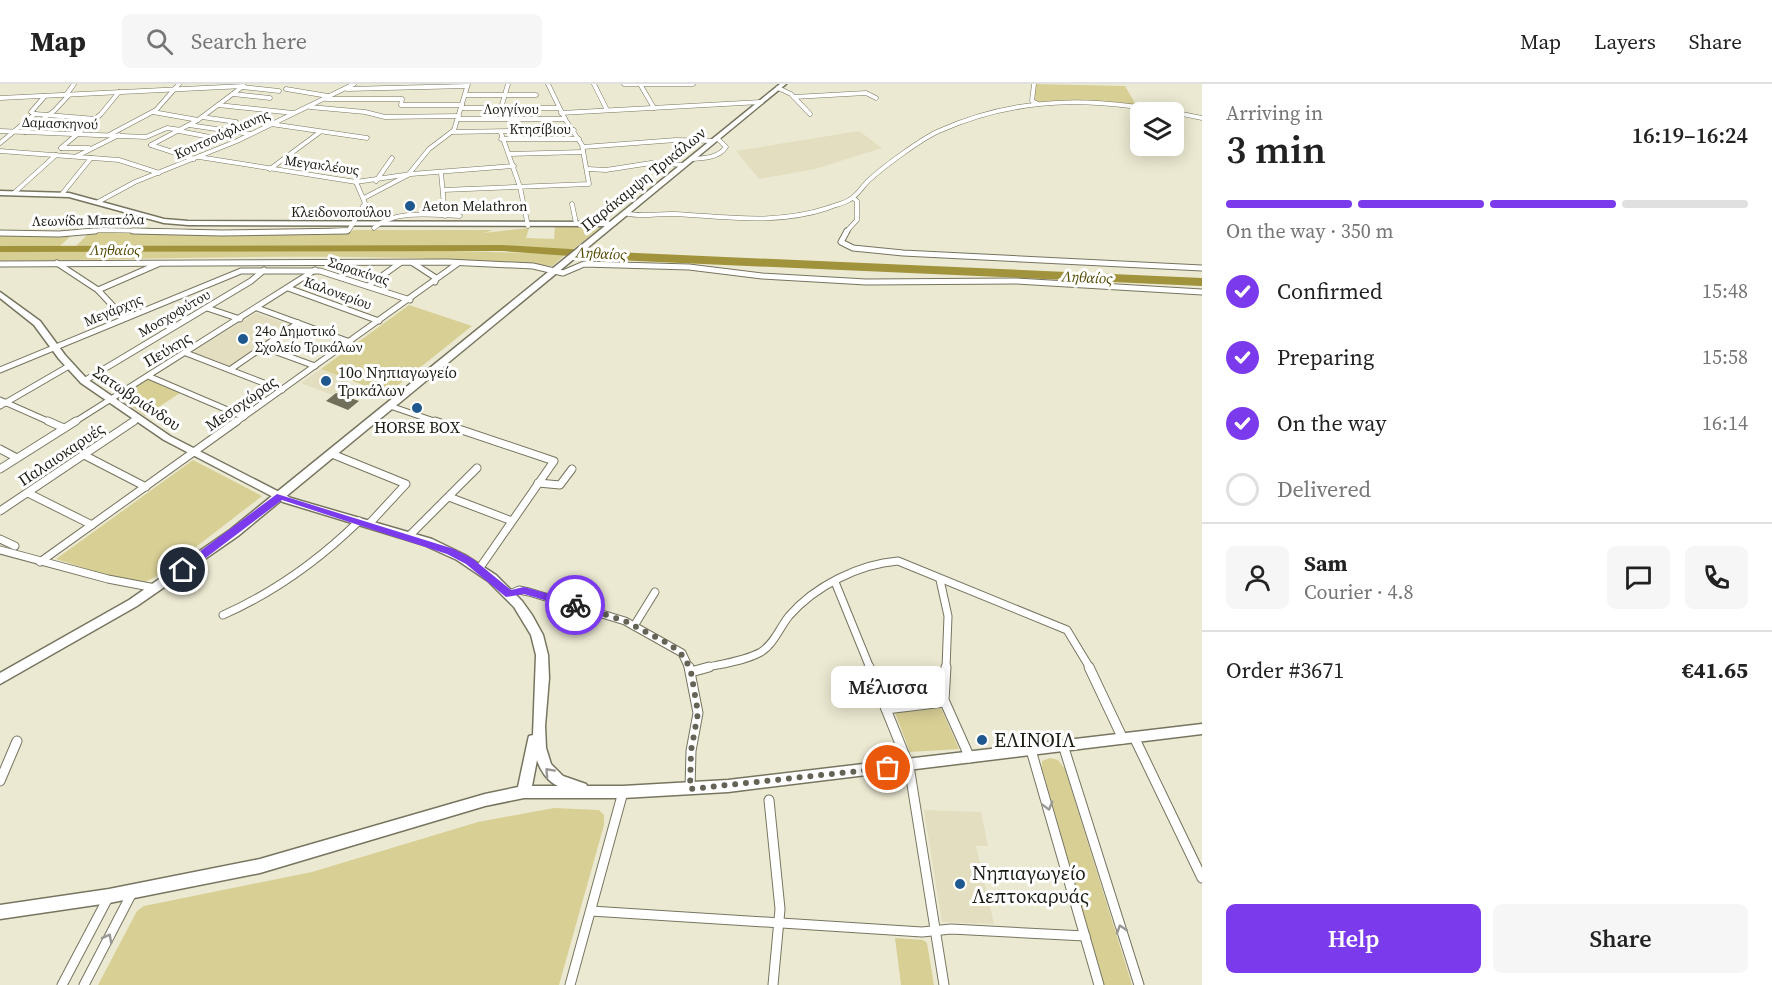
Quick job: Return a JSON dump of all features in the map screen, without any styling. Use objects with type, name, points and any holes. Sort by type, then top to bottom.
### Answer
[{"type":"street","points":[[25,132],[50,117],[74,84]]},
{"type":"street","points":[[109,135],[153,112],[179,84]]},
{"type":"street","points":[[338,84],[352,85]]},
{"type":"street","points":[[501,108],[508,84]]},
{"type":"street","points":[[443,190],[587,185],[591,182],[579,139],[565,119],[548,84]]},
{"type":"street","points":[[594,84],[607,110]]},
{"type":"street","points":[[624,84],[693,84]]},
{"type":"street","points":[[640,84],[654,108]]},
{"type":"street","points":[[1031,103],[1034,84]]},
{"type":"street","name":"Κουτσούφλιανης","points":[[98,202],[250,134],[352,85]]},
{"type":"street","points":[[345,88],[467,85],[459,117],[452,132],[429,149],[408,175],[364,198]]},
{"type":"street","points":[[194,159],[151,145],[180,131],[244,86]]},
{"type":"street","points":[[0,98],[244,86],[279,92]]},
{"type":"street","points":[[781,86],[810,114]]},
{"type":"street","name":"Παράκαμψη Τρικάλων","points":[[0,679],[156,589],[281,497],[781,86]]},
{"type":"street","points":[[286,89],[329,96]]},
{"type":"street","points":[[95,148],[61,148],[96,119],[119,92]]},
{"type":"street","points":[[794,97],[866,93],[876,98]]},
{"type":"street","points":[[233,94],[270,98]]},
{"type":"street","points":[[465,95],[536,95]]},
{"type":"street","points":[[45,96],[31,112],[50,117],[96,119]]},
{"type":"street","points":[[239,108],[258,97]]},
{"type":"street","points":[[323,99],[402,99],[401,105],[560,110],[607,110],[761,102]]},
{"type":"street","points":[[625,213],[636,216],[672,214],[740,220],[783,219],[836,206],[853,198],[863,185],[937,132],[975,118],[1031,103],[1097,101],[1153,108],[1202,118]]},
{"type":"street","points":[[218,105],[294,113]]},
{"type":"street","name":"Λογγίνου","points":[[307,107],[365,112],[385,117],[565,119]]},
{"type":"street","points":[[153,112],[236,122]]},
{"type":"street","points":[[0,143],[35,114]]},
{"type":"street","points":[[271,124],[367,138]]},
{"type":"street","points":[[189,125],[250,134]]},
{"type":"street","name":"Δαμασκηνού","points":[[0,131],[146,137],[167,128],[180,131]]},
{"type":"street","points":[[452,132],[501,133],[506,130],[574,130]]},
{"type":"street","points":[[180,131],[210,137]]},
{"type":"street","points":[[270,169],[320,132]]},
{"type":"street","points":[[501,133],[501,140],[514,166],[520,187],[524,226]]},
{"type":"street","points":[[77,156],[119,135]]},
{"type":"street","name":"Κτησίβιου","points":[[501,140],[579,139]]},
{"type":"street","points":[[509,154],[676,140],[715,140],[726,147],[724,152],[716,156],[692,159]]},
{"type":"street","points":[[0,151],[121,161],[159,173]]},
{"type":"street","points":[[14,193],[56,155]]},
{"type":"street","name":"Μεγακλέους","points":[[199,157],[357,182],[514,166]]},
{"type":"street","points":[[62,194],[91,158]]},
{"type":"street","points":[[376,181],[392,158]]},
{"type":"street","points":[[588,169],[604,170],[658,163],[672,167],[684,165]]},
{"type":"street","points":[[441,173],[445,216]]},
{"type":"street","points":[[352,226],[365,203],[357,182]]},
{"type":"street","name":"Κλειδονοπούλου","points":[[0,195],[62,194],[180,223],[352,226],[612,224]]},
{"type":"street","name":"Κλειδονοπούλου","points":[[0,195],[63,199],[168,225],[251,230],[352,226]]},
{"type":"street","points":[[853,198],[857,201],[857,220],[847,230],[841,242],[853,248],[903,253],[1202,268]]},
{"type":"street","points":[[572,204],[576,223]]},
{"type":"street","points":[[375,226],[403,217],[460,216]]},
{"type":"street","name":"Λεωνίδα Μπατόλα","points":[[0,234],[59,234],[103,230],[251,230]]},
{"type":"street","points":[[0,264],[245,261],[411,262],[526,266],[563,273],[584,264],[689,267],[762,276],[860,282],[1016,281],[1202,292]]},
{"type":"street","name":"Μεγάρχης","points":[[235,272],[245,261]]},
{"type":"street","name":"Μοσχοφύτου","points":[[84,381],[207,308],[264,270],[270,261]]},
{"type":"street","points":[[98,290],[163,262]]},
{"type":"street","points":[[368,286],[401,262]]},
{"type":"street","points":[[411,262],[428,270],[436,278],[435,282]]},
{"type":"street","points":[[57,263],[98,290],[124,318]]},
{"type":"street","name":"Μεσοχώρας","points":[[40,562],[410,300],[457,264]]},
{"type":"street","name":"Μεγάρχης","points":[[0,370],[235,272],[264,270]]},
{"type":"street","name":"Σαρακίνας","points":[[264,270],[316,270],[410,300]]},
{"type":"street","name":"Πεύκης","points":[[0,469],[240,320],[316,270]]},
{"type":"street","name":"Καλονερίου","points":[[288,288],[380,321]]},
{"type":"street","name":"Σατωβριάνδου","points":[[0,294],[38,323],[69,366],[84,381],[137,419],[194,452],[281,497],[409,536],[450,551],[479,569],[518,602],[537,635],[543,655],[541,707]]},
{"type":"street","points":[[207,308],[240,320]]},
{"type":"street","points":[[257,308],[350,342]]},
{"type":"street","points":[[231,369],[298,323]]},
{"type":"street","points":[[263,347],[315,366]]},
{"type":"street","points":[[186,353],[282,390]]},
{"type":"street","points":[[2,403],[69,366]]},
{"type":"street","points":[[148,376],[244,417]]},
{"type":"street","points":[[2,403],[64,429]]},
{"type":"street","points":[[390,406],[554,461],[479,569]]},
{"type":"street","name":"Παλαιοκαρυές","points":[[0,511],[137,419]]},
{"type":"street","points":[[0,449],[17,458]]},
{"type":"street","points":[[223,615],[276,591],[298,577],[364,523],[406,484],[332,454]]},
{"type":"street","points":[[84,455],[146,487]]},
{"type":"street","points":[[409,536],[477,468]]},
{"type":"street","points":[[538,483],[560,485],[572,469]]},
{"type":"street","points":[[28,493],[92,525]]},
{"type":"street","points":[[449,497],[512,521]]},
{"type":"street","points":[[0,539],[15,546]]},
{"type":"street","points":[[0,550],[40,562],[156,589]]},
{"type":"street","points":[[691,672],[763,651],[799,606],[835,582],[890,561],[912,565],[940,580],[1067,630],[1082,651],[1202,878]]},
{"type":"street","points":[[940,580],[948,616],[944,702],[970,758]]},
{"type":"street","points":[[835,582],[909,766],[944,985]]},
{"type":"street","points":[[510,594],[519,590],[529,592],[614,617],[676,647],[685,658],[691,672],[698,713],[691,751],[690,789]]},
{"type":"street","points":[[634,626],[655,592]]},
{"type":"street","points":[[886,709],[944,702]]},
{"type":"street","points":[[541,707],[538,752],[545,771],[561,782],[575,787],[602,791]]},
{"type":"street","points":[[524,792],[541,707]]},
{"type":"street","points":[[0,912],[109,896],[260,866],[485,800],[524,792],[690,789],[909,766],[1202,729]]},
{"type":"street","points":[[0,781],[16,741]]},
{"type":"street","points":[[1063,746],[1139,985]]},
{"type":"street","points":[[1031,750],[1099,985]]},
{"type":"street","points":[[570,985],[623,792]]},
{"type":"street","points":[[769,800],[779,922],[773,985]]},
{"type":"street","points":[[84,985],[133,891]]},
{"type":"street","points":[[62,985],[109,896]]},
{"type":"street","points":[[591,911],[935,931],[962,929],[1085,936]]},
{"type":"shaded area","points":[[1036,84],[1125,86],[1134,102],[1130,102],[1130,104],[1086,100],[1040,102],[1034,99]]},
{"type":"shaded area","points":[[859,131],[882,148],[815,169],[759,179],[736,151]]},
{"type":"shaded area","points":[[600,225],[601,227],[571,251],[498,245],[76,246],[90,232],[110,231],[347,233],[354,230],[494,230],[483,233],[529,228],[526,238],[554,239],[555,226]]},
{"type":"shaded area","points":[[73,234],[60,246],[0,246],[0,235]]},
{"type":"shaded area","name":"Ληθαίος","points":[[0,246],[60,246],[55,251],[0,252]]},
{"type":"shaded area","points":[[407,250],[566,254],[552,266],[414,258],[345,257],[0,261],[0,252]]},
{"type":"shaded area","points":[[409,305],[472,326],[387,394],[321,369]]},
{"type":"shaded area","name":"24ο Δημοτικό Σχολείο Τρικάλων","points":[[256,313],[290,325],[230,366],[193,352]]},
{"type":"shaded area","name":"10ο Νηπιαγωγείο Τρικάλων","points":[[321,369],[351,380],[332,395],[301,383]]},
{"type":"shaded area","points":[[149,379],[180,393],[145,416],[119,397]]},
{"type":"shaded area","points":[[193,460],[262,496],[161,574],[143,583],[109,576],[56,559]]},
{"type":"shaded area","points":[[941,708],[959,749],[910,752],[895,713]]},
{"type":"shaded area","points":[[1050,758],[1058,760],[1065,769],[1132,985],[1104,985],[1042,768],[1042,761]]},
{"type":"shaded area","points":[[554,808],[599,810],[604,815],[604,825],[559,985],[98,985],[137,911],[144,906],[312,872],[478,822]]},
{"type":"shaded area","name":"Νηπιαγωγείο Λεπτοκαρυάς","points":[[924,810],[981,812],[988,846],[976,846],[994,924],[942,922]]},
{"type":"shaded area","points":[[895,938],[923,940],[927,943],[934,985],[901,985]]},
{"type":"building","points":[[336,393],[359,401],[348,410],[326,401]]},
{"type":"waterway","name":"Ληθαίος","points":[[0,249],[503,248],[636,257],[1202,282]]},
{"type":"way so far","points":[[575,605],[625,621],[676,647],[685,658],[691,672],[698,713],[691,751],[690,789],[764,783],[888,768]]},
{"type":"place","name":"Aeton Melathron","points":[[410,206]]},
{"type":"place","name":"24ο Δημοτικό Σχολείο Τρικάλων","points":[[243,339]]},
{"type":"place","name":"10ο Νηπιαγωγείο Τρικάλων","points":[[326,381]]},
{"type":"place","name":"HORSE BOX","points":[[417,408]]},
{"type":"place","name":"ΕΛΙΝΟΙΛ","points":[[982,740]]},
{"type":"place","name":"Μέλισσα","points":[[888,768]]},
{"type":"place","name":"Νηπιαγωγείο Λεπτοκαρυάς","points":[[960,884]]},
{"type":"route","points":[[183,570],[281,497],[428,542],[450,551],[493,579],[510,594],[524,591],[575,605]]}]
